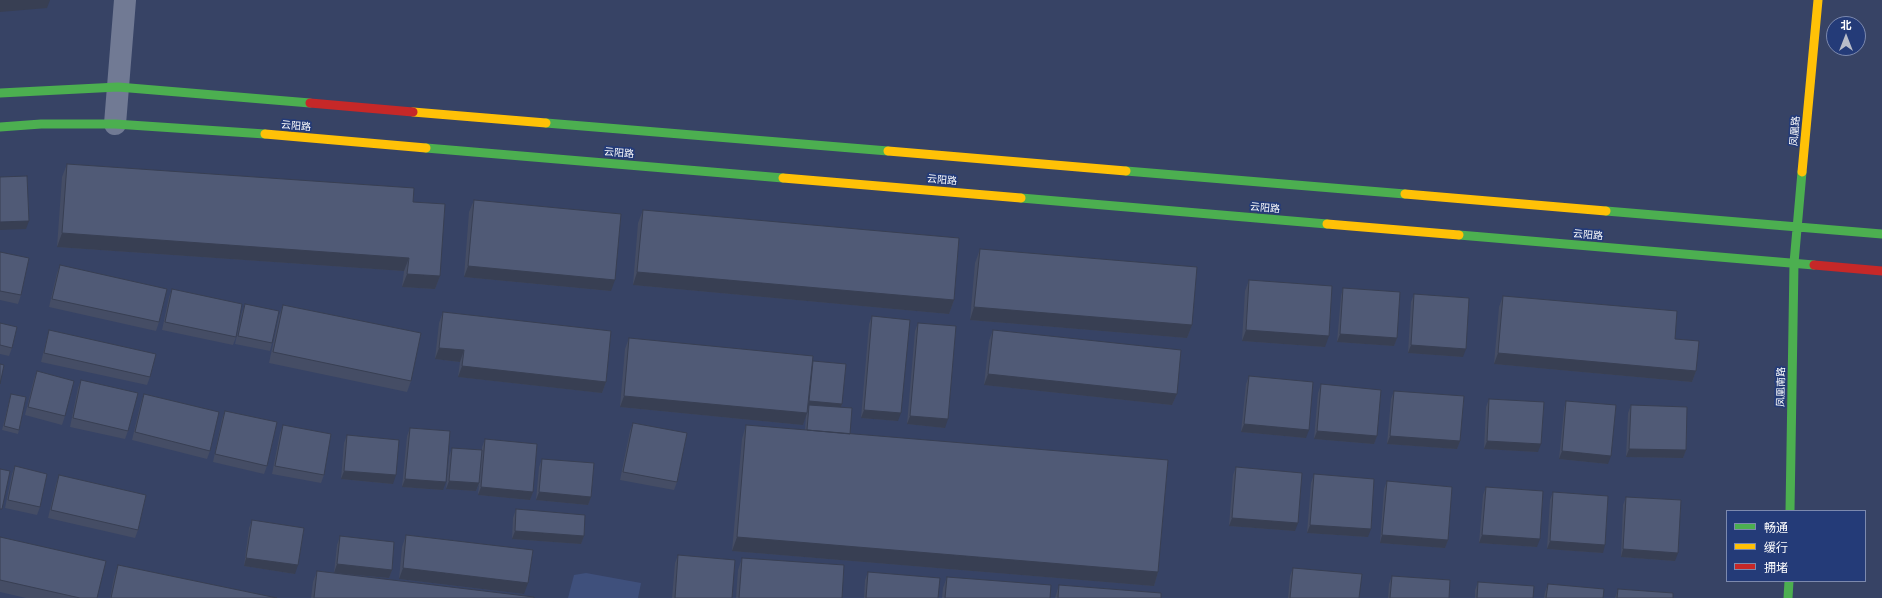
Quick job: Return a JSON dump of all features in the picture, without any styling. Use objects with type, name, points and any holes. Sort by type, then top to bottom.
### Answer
[{"type":"street","points":[[115,124],[125,0]]},
{"type":"street","name":"凤凰路","points":[[1794,263],[1818,0]]},
{"type":"street","points":[[0,93],[118,87],[1882,234]]},
{"type":"street","name":"云阳路","points":[[0,127],[41,124],[115,124],[189,128],[1882,271]]},
{"type":"street","name":"凤凰南路","points":[[1790,510],[1794,263]]},
{"type":"street","points":[[1788,598],[1789,582]]},
{"type":"water","points":[[586,573],[641,583],[638,598],[568,598],[574,575]]},
{"type":"building","points":[[67,164],[414,188],[413,202],[445,204],[440,276],[407,274],[409,258],[62,233]]},
{"type":"building","points":[[27,176],[29,221],[0,222],[0,177]]},
{"type":"building","points":[[474,200],[621,214],[615,280],[468,266]]},
{"type":"building","points":[[643,210],[959,238],[954,300],[637,272]]},
{"type":"building","points":[[980,249],[1197,267],[1192,325],[974,307]]},
{"type":"building","points":[[0,252],[29,258],[21,295],[0,291]]},
{"type":"building","points":[[60,265],[167,289],[159,322],[52,299]]},
{"type":"building","points":[[1249,280],[1332,286],[1329,336],[1246,330]]},
{"type":"building","points":[[1343,288],[1400,292],[1397,338],[1340,334]]},
{"type":"building","points":[[172,289],[242,304],[236,337],[165,322]]},
{"type":"building","points":[[1414,294],[1469,298],[1466,349],[1411,345]]},
{"type":"building","points":[[1503,296],[1677,311],[1675,339],[1699,341],[1696,371],[1498,353]]},
{"type":"building","points":[[245,304],[279,311],[272,343],[238,336]]},
{"type":"building","points":[[283,305],[421,333],[411,381],[273,352]]},
{"type":"building","points":[[443,312],[611,331],[606,382],[462,366],[464,350],[439,348]]},
{"type":"building","points":[[872,316],[910,320],[901,413],[864,410]]},
{"type":"building","points":[[0,323],[17,327],[12,348],[0,345]]},
{"type":"building","points":[[918,323],[956,326],[948,419],[910,416]]},
{"type":"building","points":[[49,330],[156,354],[150,377],[44,353]]},
{"type":"building","points":[[993,330],[1181,350],[1177,394],[988,374]]},
{"type":"building","points":[[629,338],[813,356],[807,413],[624,396]]},
{"type":"building","points":[[813,361],[846,364],[842,404],[809,401]]},
{"type":"building","points":[[0,364],[4,365],[0,384]]},
{"type":"building","points":[[37,371],[74,381],[65,416],[28,407]]},
{"type":"building","points":[[1249,376],[1313,382],[1309,430],[1244,424]]},
{"type":"building","points":[[81,380],[138,393],[128,431],[73,418]]},
{"type":"building","points":[[1321,384],[1381,390],[1377,436],[1317,431]]},
{"type":"building","points":[[1394,391],[1464,396],[1460,441],[1390,436]]},
{"type":"building","points":[[11,394],[26,397],[19,430],[4,426]]},
{"type":"building","points":[[144,394],[219,412],[210,451],[135,432]]},
{"type":"building","points":[[1489,399],[1544,402],[1541,444],[1487,441]]},
{"type":"building","points":[[1566,401],[1616,405],[1611,456],[1562,451]]},
{"type":"building","points":[[809,405],[852,408],[850,434],[807,430]]},
{"type":"building","points":[[1631,405],[1687,407],[1686,450],[1629,449]]},
{"type":"building","points":[[225,411],[277,422],[267,466],[215,454]]},
{"type":"building","points":[[633,423],[687,433],[677,482],[623,472]]},
{"type":"building","points":[[283,425],[331,434],[324,475],[275,466]]},
{"type":"building","points":[[746,425],[1168,460],[1158,572],[737,537]]},
{"type":"building","points":[[410,428],[450,431],[446,482],[405,479]]},
{"type":"building","points":[[347,435],[399,440],[396,475],[344,471]]},
{"type":"building","points":[[485,439],[537,444],[533,492],[481,487]]},
{"type":"building","points":[[452,448],[482,450],[479,483],[449,481]]},
{"type":"building","points":[[542,459],[594,463],[591,497],[539,492]]},
{"type":"building","points":[[15,466],[47,474],[40,507],[8,500]]},
{"type":"building","points":[[1236,467],[1302,473],[1298,523],[1232,518]]},
{"type":"building","points":[[0,469],[10,471],[2,509],[0,509]]},
{"type":"building","points":[[1314,474],[1374,479],[1371,529],[1310,525]]},
{"type":"building","points":[[59,475],[146,495],[138,530],[51,510]]},
{"type":"building","points":[[1387,481],[1452,487],[1448,540],[1382,535]]},
{"type":"building","points":[[1486,487],[1543,491],[1540,539],[1482,535]]},
{"type":"building","points":[[1553,492],[1608,496],[1605,545],[1550,541]]},
{"type":"building","points":[[1626,497],[1681,500],[1678,553],[1623,549]]},
{"type":"building","points":[[516,509],[585,515],[584,536],[515,531]]},
{"type":"building","points":[[252,520],[304,528],[298,565],[246,558]]},
{"type":"building","points":[[406,535],[533,550],[528,583],[403,568]]},
{"type":"building","points":[[340,536],[394,542],[392,570],[337,564]]},
{"type":"building","points":[[0,537],[106,561],[97,598],[80,598],[0,580]]},
{"type":"building","points":[[678,555],[735,560],[732,598],[675,598]]},
{"type":"building","points":[[742,558],[844,565],[842,598],[739,598]]},
{"type":"building","points":[[118,565],[277,598],[111,598]]},
{"type":"building","points":[[1293,568],[1362,574],[1359,598],[1290,598]]},
{"type":"building","points":[[317,571],[534,597],[534,598],[314,598]]},
{"type":"building","points":[[868,572],[940,578],[938,598],[866,598]]},
{"type":"building","points":[[1392,576],[1450,580],[1449,598],[1390,598]]},
{"type":"building","points":[[947,577],[1051,585],[1050,598],[945,598]]},
{"type":"building","points":[[1478,582],[1534,586],[1533,598],[1477,598]]},
{"type":"building","points":[[1548,584],[1604,589],[1603,598],[1546,598]]},
{"type":"building","points":[[1059,585],[1161,593],[1161,598],[1058,598]]},
{"type":"building","points":[[1618,589],[1673,593],[1673,598],[1617,598]]},
{"type":"traffic: fast","points":[[0,93],[118,87],[310,103]]},
{"type":"traffic: fast","points":[[546,123],[888,151]]},
{"type":"traffic: fast","points":[[0,127],[41,124],[115,124],[265,134]]},
{"type":"traffic: fast","points":[[426,148],[783,178]]},
{"type":"traffic: fast","points":[[1126,171],[1405,194]]},
{"type":"traffic: fast","points":[[1790,510],[1794,263],[1802,172]]},
{"type":"traffic: fast","points":[[1021,198],[1327,224]]},
{"type":"traffic: fast","points":[[1606,211],[1882,234]]},
{"type":"traffic: fast","points":[[1459,235],[1814,265]]},
{"type":"traffic: fast","points":[[1788,598],[1789,582]]},
{"type":"traffic: slow","points":[[1802,172],[1818,0]]},
{"type":"traffic: slow","points":[[413,112],[546,123]]},
{"type":"traffic: slow","points":[[265,134],[426,148]]},
{"type":"traffic: slow","points":[[888,151],[1126,171]]},
{"type":"traffic: slow","points":[[783,178],[1021,198]]},
{"type":"traffic: slow","points":[[1405,194],[1606,211]]},
{"type":"traffic: slow","points":[[1327,224],[1459,235]]},
{"type":"traffic: jam","points":[[310,103],[413,112]]},
{"type":"traffic: jam","points":[[1814,265],[1882,271]]}]
